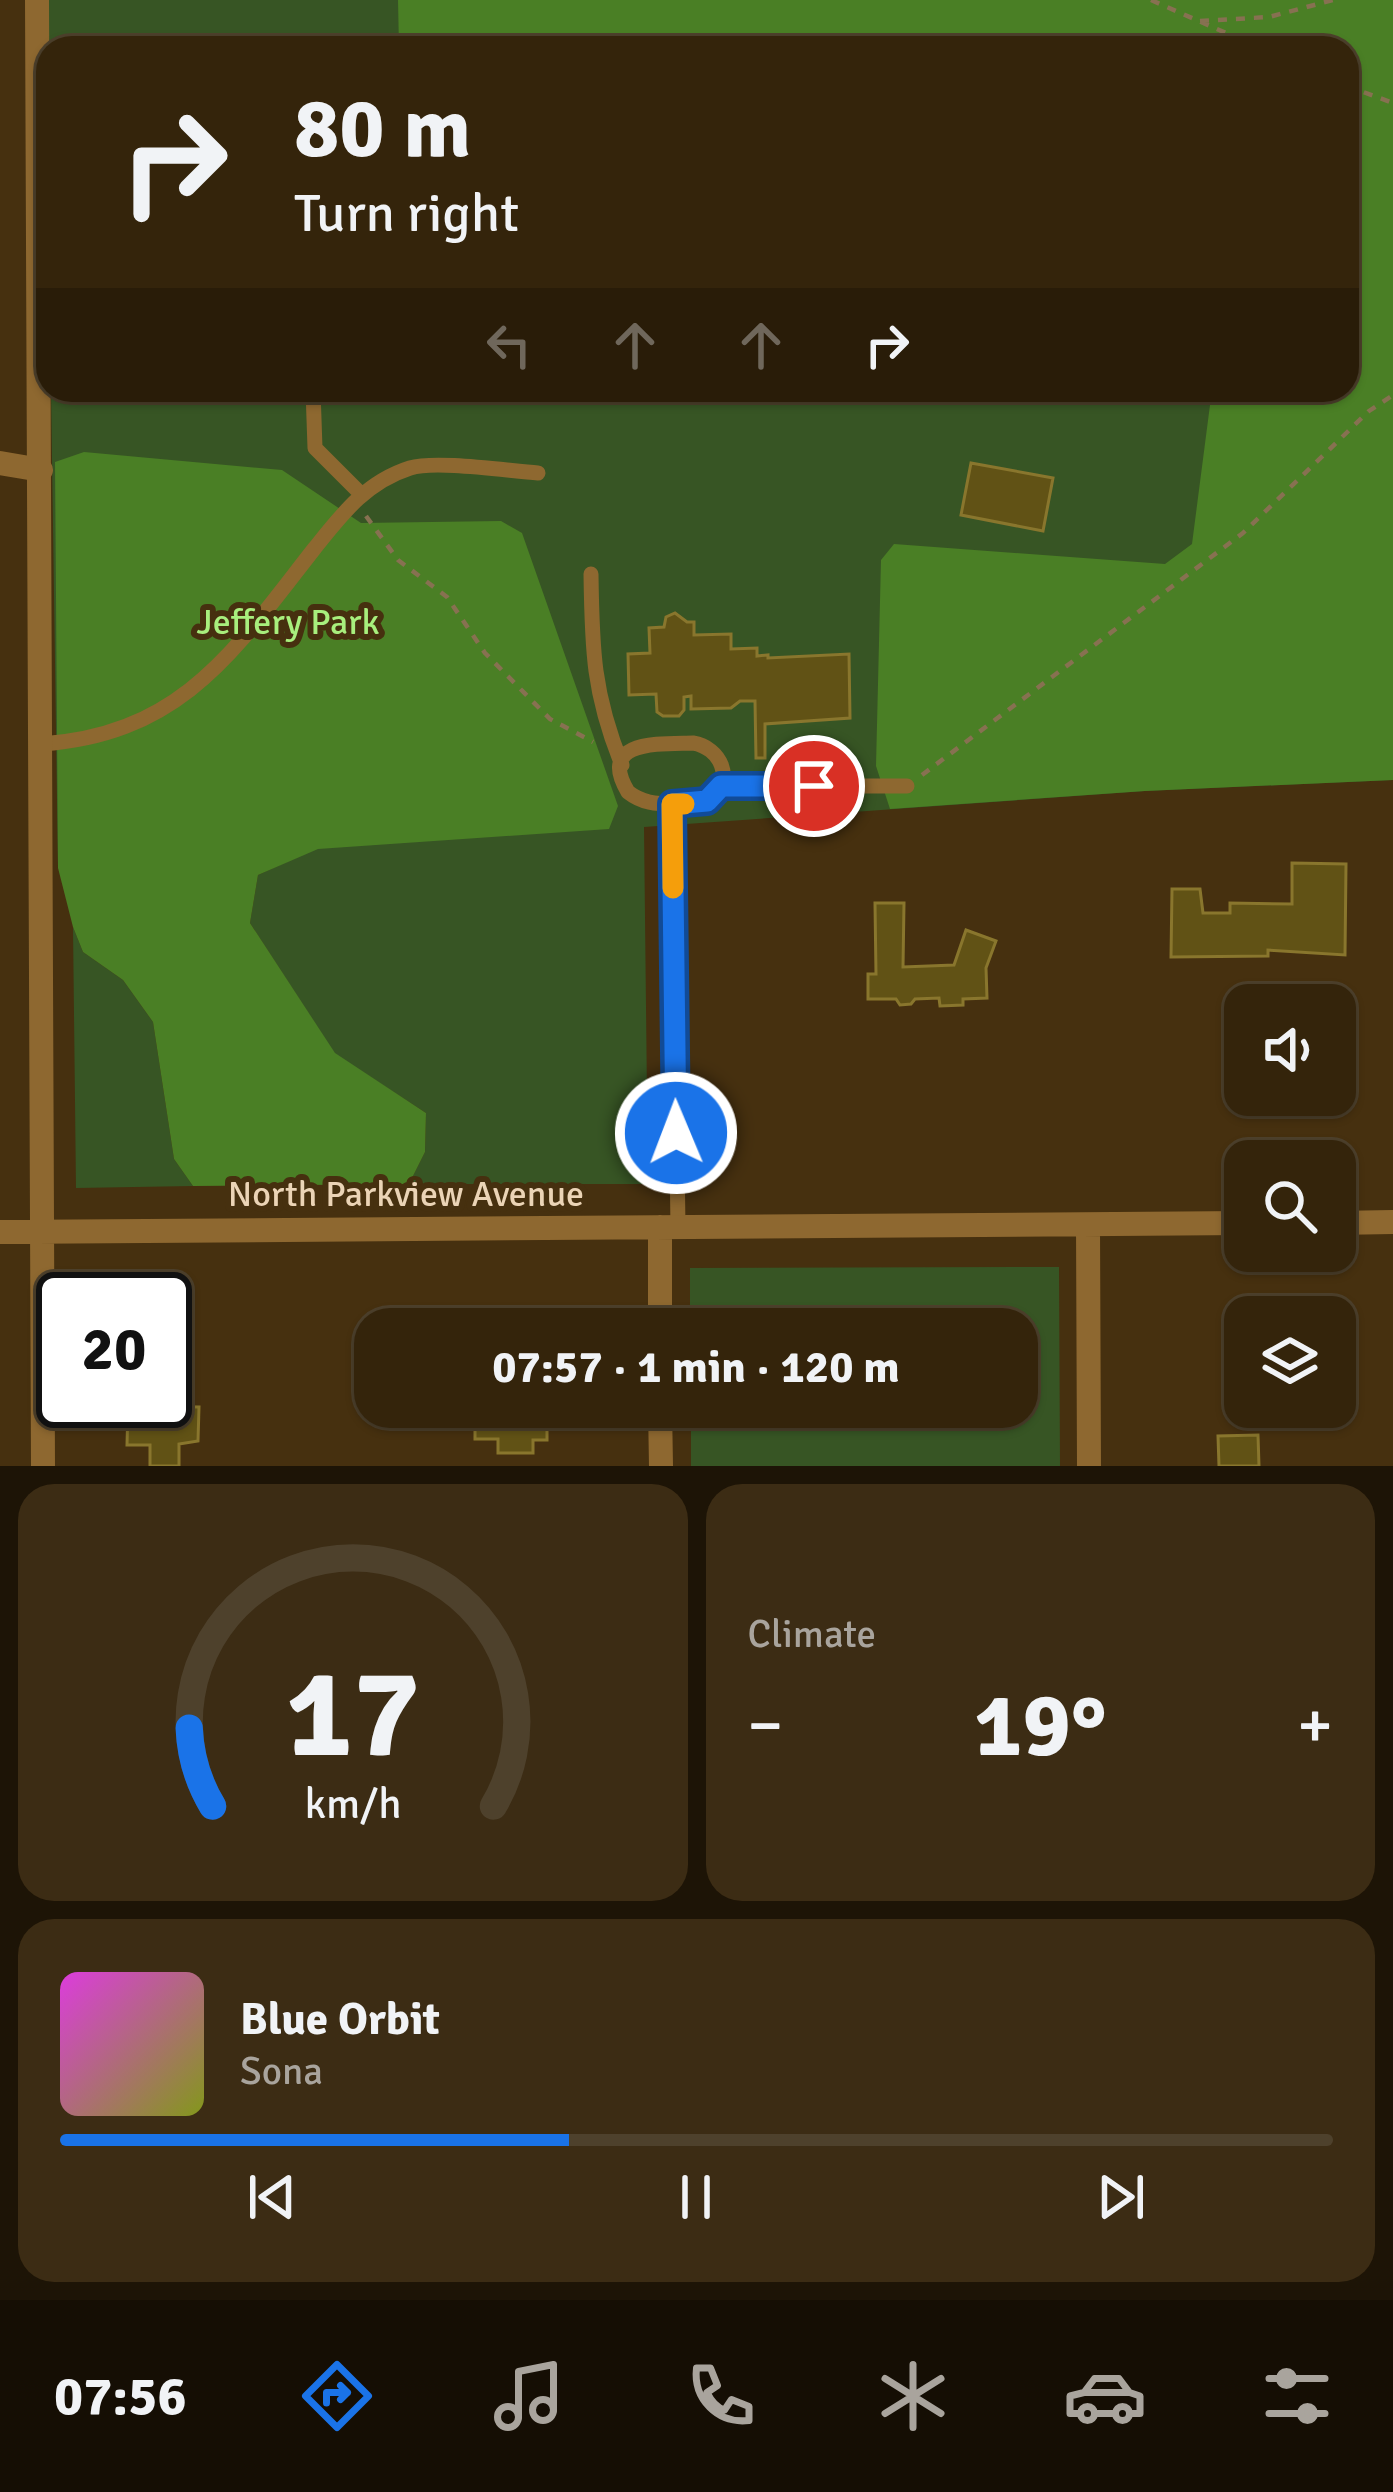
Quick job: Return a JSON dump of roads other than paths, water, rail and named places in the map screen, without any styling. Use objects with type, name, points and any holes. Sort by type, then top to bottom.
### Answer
[{"type":"street","points":[[37,0],[37,36]]},
{"type":"street","points":[[40,402],[43,1466]]},
{"type":"street","points":[[0,463],[41,470]]},
{"type":"street","points":[[1356,1223],[1393,1222]]},
{"type":"street","name":"North Parkview Avenue","points":[[0,1232],[1224,1223]]},
{"type":"street","points":[[1088,1225],[1089,1466]]},
{"type":"street","points":[[662,1308],[669,1227]]},
{"type":"street","points":[[660,1428],[661,1466]]},
{"type":"lane","points":[[313,402],[315,448],[362,495]]},
{"type":"lane","points":[[41,744],[108,734],[145,720],[188,695],[272,604],[350,504],[380,480],[416,466],[538,473]]},
{"type":"lane","points":[[591,574],[592,670],[623,784],[636,799],[672,804],[707,801],[721,786],[722,766],[703,745],[643,744],[619,757]]},
{"type":"lane","points":[[721,786],[907,786]]},
{"type":"lane","points":[[669,1227],[672,804]]},
{"type":"park label","name":"Jeffery Park","points":[[288,621]]}]
